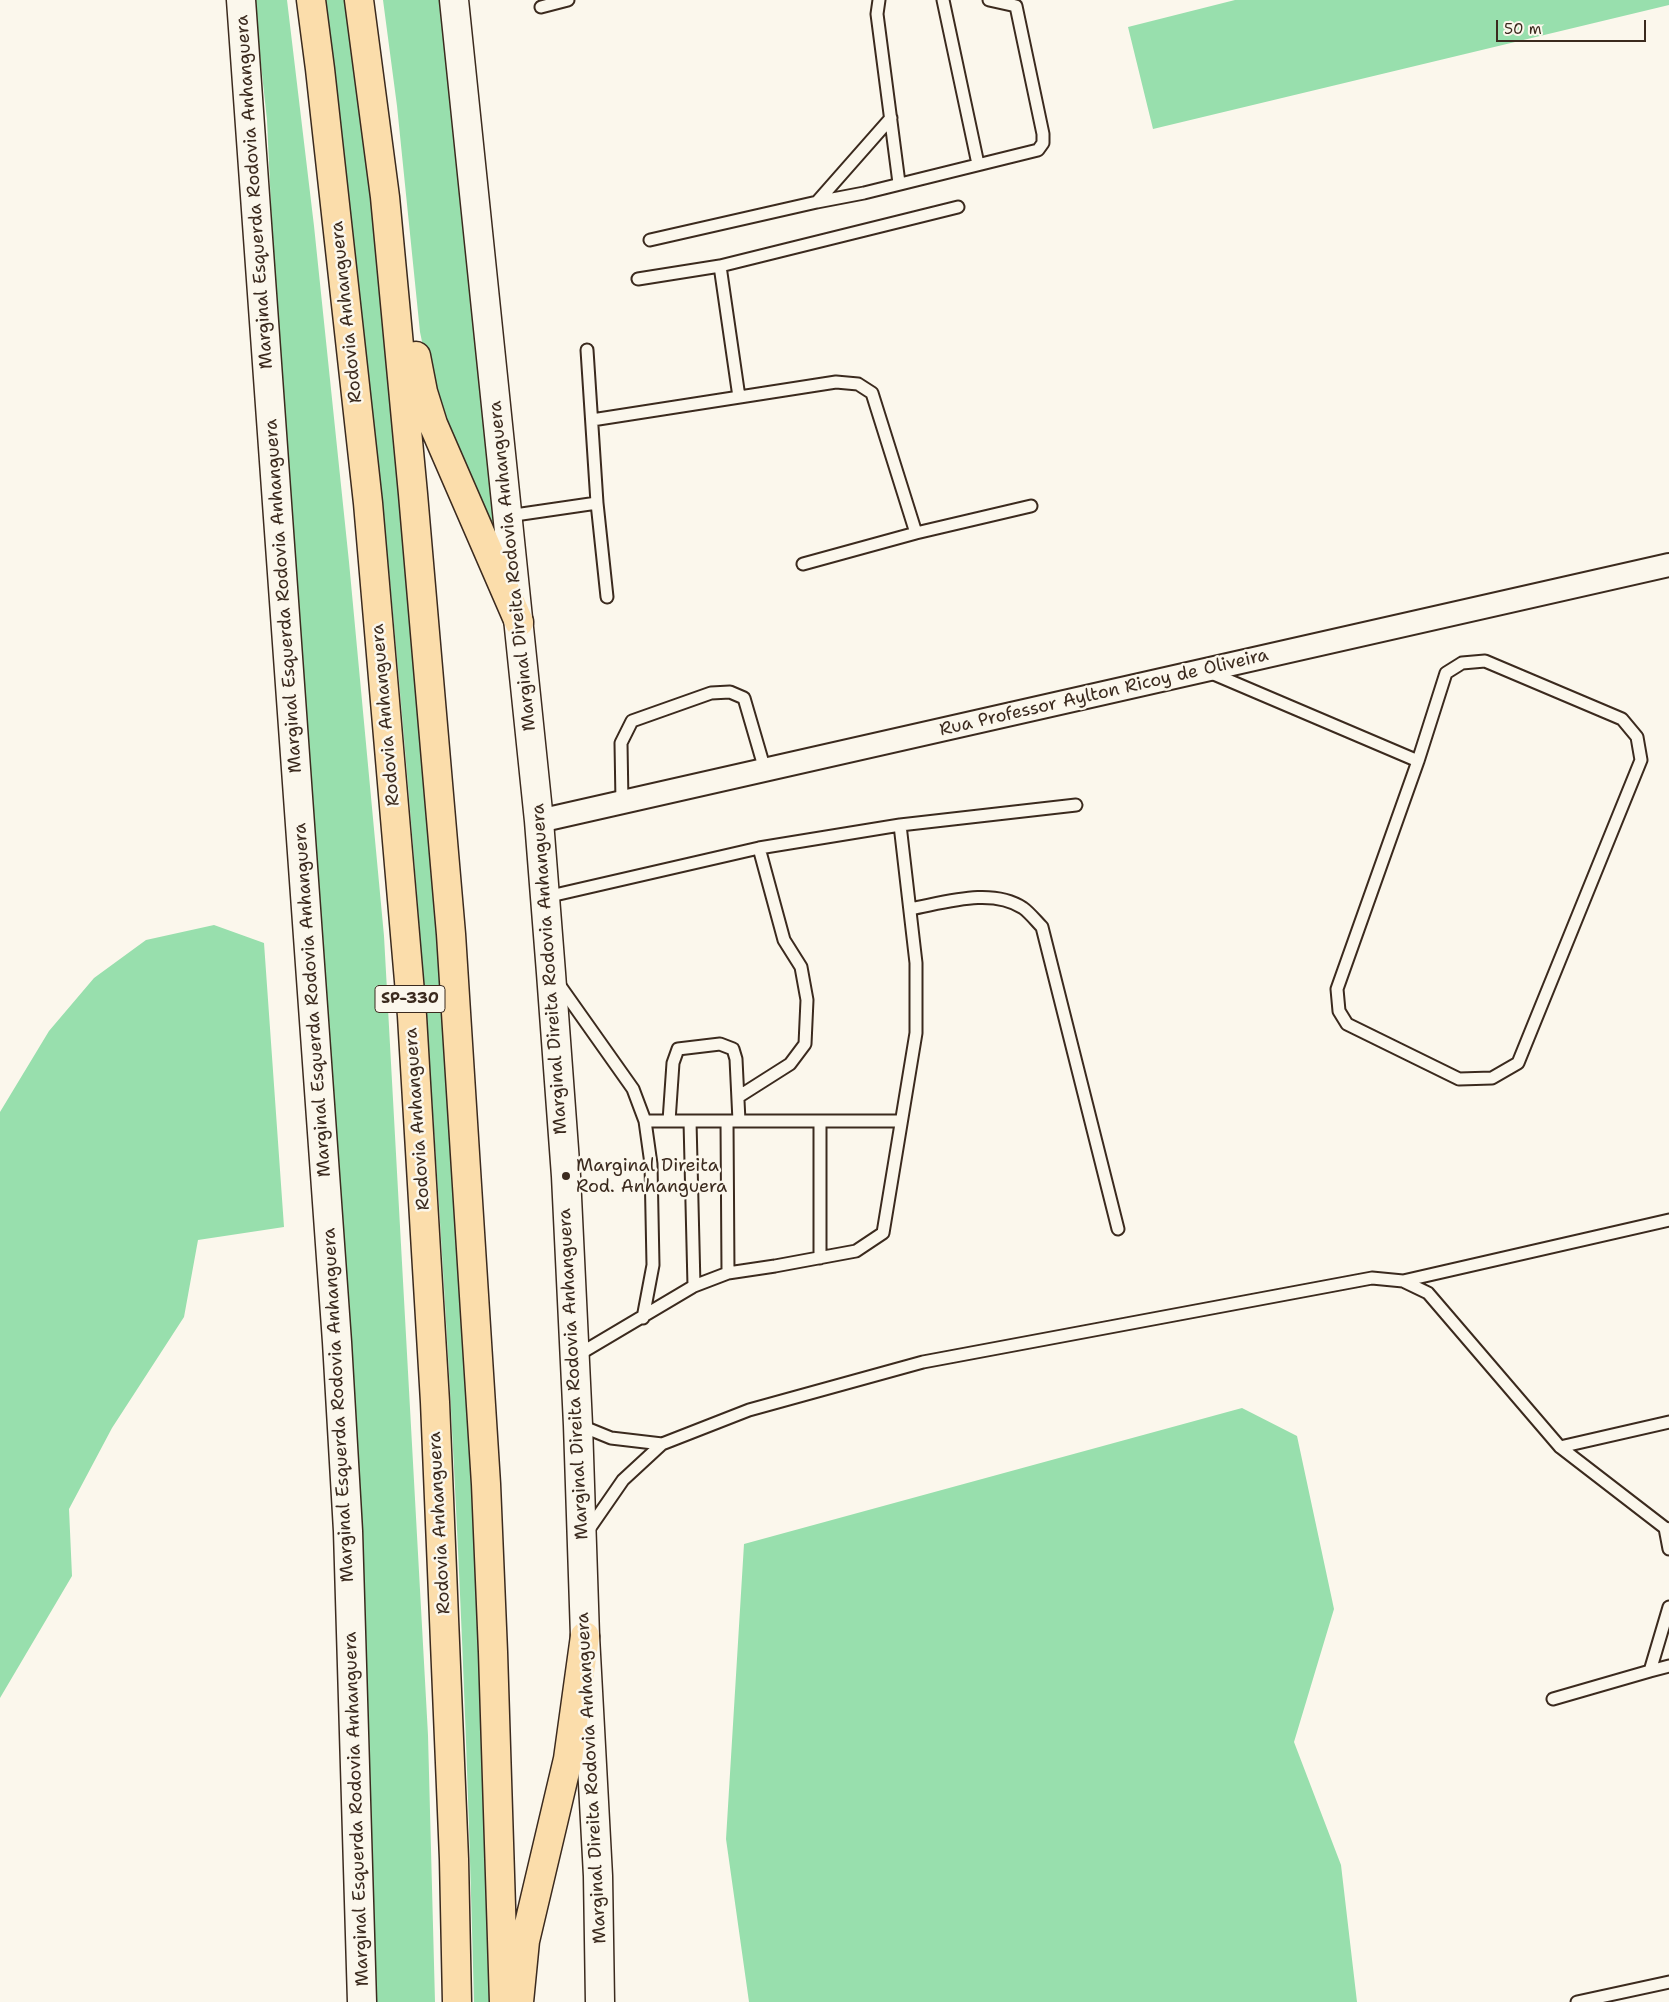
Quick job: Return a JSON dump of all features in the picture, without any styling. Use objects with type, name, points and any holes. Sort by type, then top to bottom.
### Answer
[{"type":"highway","name":"Rodovia Anhanguera","points":[[311,0],[368,503],[406,934],[435,1402],[454,1860],[457,2002]]},
{"type":"highway","name":"SP-330","points":[[359,0],[385,197],[451,934],[486,1484],[504,2002]]},
{"type":"highway","points":[[385,197],[423,392],[433,424],[519,622]]},
{"type":"highway","points":[[519,2002],[525,1941],[568,1759],[585,1636]]},
{"type":"street","name":"Marginal Esquerda Rodovia Anhanguera","points":[[241,0],[338,1352],[349,1541],[362,2002]]},
{"type":"street","name":"Marginal Direita Rodovia Anhanguera","points":[[454,0],[546,897],[566,1176],[578,1425],[585,1636],[598,1876],[600,2002]]},
{"type":"street","name":"Rua Professor Aylton Ricoy de Oliveira","points":[[539,821],[1669,565]]},
{"type":"lane","points":[[541,7],[568,0]]},
{"type":"lane","points":[[879,0],[876,14],[899,183]]},
{"type":"lane","points":[[943,0],[978,164]]},
{"type":"lane","points":[[650,240],[864,193],[1038,150],[1043,143],[1044,134],[1016,6],[989,0]]},
{"type":"lane","points":[[817,202],[891,118]]},
{"type":"lane","points":[[638,279],[720,266],[958,207]]},
{"type":"lane","points":[[720,266],[739,397]]},
{"type":"lane","points":[[588,350],[596,503],[607,597]]},
{"type":"lane","points":[[592,420],[836,382],[858,384],[872,393],[916,533]]},
{"type":"lane","points":[[508,516],[596,503]]},
{"type":"lane","points":[[803,564],[916,533],[1031,506]]},
{"type":"lane","points":[[1485,661],[1622,719],[1637,737],[1641,760],[1518,1063],[1492,1078],[1459,1079],[1347,1024],[1339,1011],[1337,989],[1418,761],[1446,673],[1462,662],[1485,661]]},
{"type":"lane","points":[[1205,670],[1418,761]]},
{"type":"lane","points":[[622,802],[621,743],[632,721],[711,693],[730,692],[744,698],[765,770]]},
{"type":"lane","points":[[546,897],[759,848],[900,825],[1076,805]]},
{"type":"lane","points":[[574,1357],[643,1318],[694,1286],[728,1273],[820,1258],[856,1250],[883,1233],[916,1033],[916,963],[900,825]]},
{"type":"lane","points":[[738,1097],[790,1064],[805,1044],[807,1000],[801,967],[784,940],[759,848]]},
{"type":"lane","points":[[910,909],[976,898],[1004,900],[1024,908],[1042,928],[1118,1229]]},
{"type":"lane","points":[[551,973],[633,1089],[645,1121],[651,1164],[653,1266],[643,1318]]},
{"type":"lane","points":[[669,1121],[672,1063],[678,1049],[720,1044],[733,1049],[736,1059],[740,1121]]},
{"type":"lane","points":[[645,1121],[902,1121]]},
{"type":"lane","points":[[690,1121],[694,1286]]},
{"type":"lane","points":[[727,1121],[728,1273]]},
{"type":"lane","points":[[820,1121],[820,1258]]},
{"type":"lane","points":[[582,1540],[623,1480],[662,1444],[748,1410],[923,1362],[1372,1278],[1403,1281],[1669,1220]]},
{"type":"lane","points":[[1403,1281],[1428,1293],[1560,1447],[1667,1529],[1669,1549]]},
{"type":"lane","points":[[1560,1447],[1669,1422]]},
{"type":"lane","points":[[578,1425],[611,1438],[662,1444]]},
{"type":"lane","points":[[1650,1670],[1669,1608]]},
{"type":"lane","points":[[1553,1700],[1650,1670],[1669,1666]]},
{"type":"lane","points":[[1577,2002],[1669,1982]]},
{"type":"green space","points":[[254,0],[287,0],[314,226],[349,562],[384,936],[428,1735],[435,2002],[373,2002],[344,1269],[323,939],[272,229],[267,120]]},
{"type":"green space","points":[[325,0],[348,0],[389,365],[432,820],[470,1387],[492,2002],[474,2002],[469,1824],[454,1469],[433,1114],[420,936],[383,509]]},
{"type":"green space","points":[[383,0],[444,0],[502,545],[478,508],[429,375],[420,332],[397,106]]},
{"type":"green space","points":[[1235,0],[1669,0],[1669,5],[1153,129],[1128,27]]},
{"type":"green space","points":[[214,925],[264,943],[284,1227],[198,1240],[184,1317],[112,1428],[69,1509],[72,1576],[0,1698],[0,1112],[49,1031],[94,978],[146,940]]},
{"type":"green space","points":[[1242,1408],[1297,1436],[1334,1609],[1294,1742],[1341,1865],[1357,2002],[749,2002],[726,1839],[744,1544]]},
{"type":"place","name":"Marginal Direita Rod. Anhanguera","points":[[566,1176]]}]
